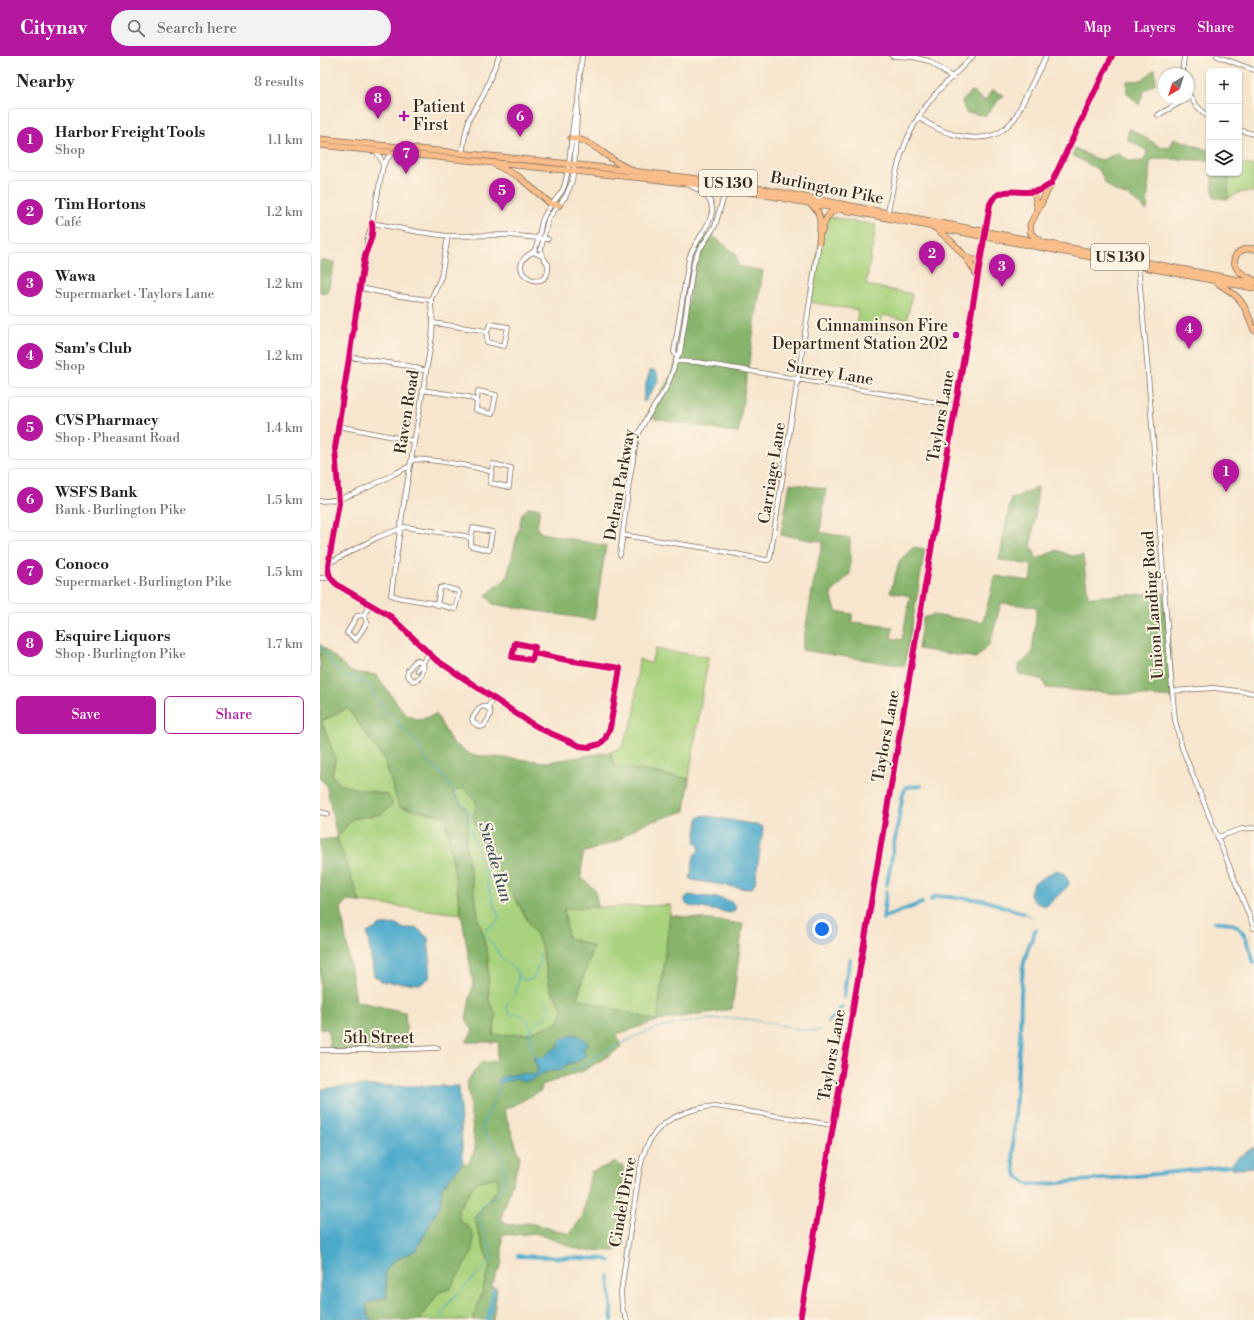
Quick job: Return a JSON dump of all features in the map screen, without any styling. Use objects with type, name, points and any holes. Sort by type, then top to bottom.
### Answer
[{"type":"highway","points":[[574,138],[587,143],[635,172]]},
{"type":"highway","name":"Burlington Pike","points":[[320,140],[462,154],[735,189],[932,226],[1042,242],[1254,283]]},
{"type":"highway","name":"Burlington Pike","points":[[320,145],[490,162],[635,172],[741,185],[888,212],[1138,266],[1254,288]]},
{"type":"highway","points":[[490,162],[519,177],[551,204],[559,205]]},
{"type":"highway","points":[[1042,242],[1032,234],[1030,225],[1051,184]]},
{"type":"highway","points":[[1034,191],[1037,205],[1036,213]]},
{"type":"highway","points":[[805,202],[813,206],[820,215],[819,242]]},
{"type":"highway","points":[[819,242],[825,220],[831,212],[837,208]]},
{"type":"highway","points":[[932,226],[948,237],[972,264],[978,277]]},
{"type":"highway","points":[[1254,249],[1247,248],[1241,250],[1236,255],[1235,260],[1239,271],[1254,280]]},
{"type":"highway","points":[[965,256],[971,260],[981,260]]},
{"type":"highway","points":[[1214,280],[1242,301],[1254,330]]},
{"type":"street","points":[[462,154],[470,119],[483,96],[499,56]]},
{"type":"street","points":[[571,168],[563,189],[544,216],[536,249],[525,258],[521,266],[523,272],[532,281],[541,280],[548,272],[548,264],[542,256],[541,251],[543,238],[548,220],[569,191],[582,56]]},
{"type":"street","points":[[892,56],[913,57],[929,61],[953,78]]},
{"type":"street","points":[[888,212],[896,170],[905,142],[918,117],[933,97],[973,56]]},
{"type":"street","points":[[918,117],[938,130],[952,134],[978,138],[998,133],[1016,118],[1046,56]]},
{"type":"street","points":[[1034,191],[1051,184],[1111,56]]},
{"type":"street","points":[[1182,68],[1184,56]]},
{"type":"street","points":[[1217,56],[1254,70]]},
{"type":"street","points":[[1194,102],[1200,111],[1206,116]]},
{"type":"street","points":[[1158,115],[1175,104]]},
{"type":"street","points":[[1242,131],[1254,134]]},
{"type":"street","points":[[374,150],[380,157],[383,166]]},
{"type":"street","points":[[394,152],[386,158],[383,166],[372,223],[369,230],[367,241],[368,248],[365,255],[338,426],[335,451],[339,499],[328,570],[330,578],[342,588],[393,618],[429,654],[544,730],[580,746],[593,747],[603,742],[609,732],[618,688],[620,668],[567,660],[534,653]]},
{"type":"street","name":"Delran Parkway","points":[[677,359],[674,352],[689,258],[694,247],[708,226],[713,210],[710,201],[704,194],[684,182]]},
{"type":"street","name":"Delran Parkway","points":[[620,555],[637,437],[646,419],[668,384],[680,353],[694,261],[698,252],[715,226],[723,199],[728,193],[735,189]]},
{"type":"street","name":"Taylors Lane","points":[[800,1320],[990,204],[993,198],[998,194],[1005,192],[1034,191]]},
{"type":"street","points":[[372,223],[448,236],[506,235],[548,239]]},
{"type":"street","points":[[361,288],[399,296],[431,300],[441,277],[448,236]]},
{"type":"street","name":"Carriage Lane","points":[[622,535],[770,560],[819,242]]},
{"type":"street","points":[[533,252],[542,256]]},
{"type":"street","name":"Union Landing Road","points":[[1138,266],[1147,360],[1172,691],[1178,734],[1254,928]]},
{"type":"street","name":"Raven Road","points":[[431,300],[433,323],[400,528],[391,595],[437,605]]},
{"type":"street","points":[[433,323],[478,329],[487,332]]},
{"type":"street","points":[[490,324],[508,327],[504,346],[487,342],[487,332],[490,324]]},
{"type":"street","points":[[350,357],[409,366],[426,371]]},
{"type":"street","name":"Surrey Lane","points":[[677,359],[956,406]]},
{"type":"street","points":[[422,390],[469,397],[477,401]]},
{"type":"street","points":[[478,392],[496,395],[492,414],[476,410],[477,401],[478,392]]},
{"type":"street","points":[[338,426],[414,441]]},
{"type":"street","points":[[411,460],[418,459],[432,461],[491,472]]},
{"type":"street","points":[[493,464],[511,468],[509,487],[490,483],[491,472],[493,464]]},
{"type":"street","points":[[320,501],[339,499],[351,495],[410,466]]},
{"type":"street","points":[[329,563],[378,537],[400,528],[408,527],[454,534],[466,536],[471,539]]},
{"type":"street","points":[[473,528],[492,532],[490,550],[471,546],[471,539],[473,528]]},
{"type":"street","points":[[320,578],[330,578]]},
{"type":"street","points":[[444,587],[454,589],[459,593],[455,609],[437,605],[440,588],[444,587]]},
{"type":"street","points":[[364,615],[370,604]]},
{"type":"street","points":[[364,615],[367,622],[356,640],[347,633],[357,616],[364,615]]},
{"type":"street","points":[[515,643],[535,647],[534,653],[532,660],[512,657],[515,643]]},
{"type":"street","points":[[417,670],[429,654]]},
{"type":"street","points":[[416,660],[423,663],[423,671],[417,680],[413,681],[410,679],[407,675],[408,670],[416,660]]},
{"type":"street","points":[[1172,691],[1214,688],[1254,693]]},
{"type":"street","points":[[487,708],[494,698]]},
{"type":"street","points":[[483,706],[487,708],[491,716],[484,726],[480,727],[473,722],[472,719],[479,708],[483,706]]},
{"type":"street","points":[[320,812],[328,814]]},
{"type":"street","points":[[1218,837],[1242,829],[1254,828]]},
{"type":"street","name":"5th Street","points":[[320,1050],[438,1048]]},
{"type":"street","name":"Cindel Drive","points":[[627,1320],[622,1308],[621,1292],[638,1178],[644,1151],[650,1138],[658,1128],[669,1120],[688,1111],[702,1107],[715,1106],[833,1126]]},
{"type":"green space","points":[[1155,69],[1156,83],[1144,91],[1139,105],[1127,93],[1127,81],[1142,80]]},
{"type":"green space","points":[[992,90],[1003,95],[986,115],[966,113],[962,102],[971,91],[985,101]]},
{"type":"green space","points":[[1129,128],[1159,146],[1170,148],[1174,138],[1206,150],[1206,160],[1153,159],[1150,163],[1147,211],[1129,196],[1116,192],[1106,184],[1099,170],[1072,155],[1075,148],[1094,158],[1102,160],[1118,153],[1129,162],[1143,161],[1146,157],[1147,151],[1127,139]]},
{"type":"green space","points":[[1242,164],[1254,166],[1254,192],[1240,192],[1228,199],[1229,176],[1242,176]]},
{"type":"green space","points":[[1211,176],[1229,176],[1228,199],[1214,198]]},
{"type":"green space","points":[[824,216],[876,225],[866,285],[912,294],[907,320],[883,315],[879,333],[856,329],[858,310],[809,302]]},
{"type":"green space","points":[[709,233],[736,254],[738,266],[763,271],[738,433],[655,419],[648,413],[672,374],[676,361],[699,246]]},
{"type":"green space","points":[[320,260],[335,262],[327,293],[320,292]]},
{"type":"green space","points":[[790,483],[826,489],[820,532],[850,538],[850,574],[831,594],[836,611],[852,614],[852,622],[893,627],[891,638],[902,640],[910,596],[890,592],[900,560],[914,547],[925,549],[905,666],[802,650],[815,574],[823,542],[781,535]]},
{"type":"green space","points":[[1038,487],[1031,545],[1037,559],[1057,550],[1072,556],[1083,555],[1088,597],[1165,593],[1174,698],[1046,688],[1043,680],[1019,674],[1019,665],[1032,654],[1037,607],[1001,603],[990,644],[976,658],[918,649],[923,618],[933,615],[983,622],[995,576],[1030,581],[1032,565],[999,560],[1011,499]]},
{"type":"green space","points":[[529,507],[540,508],[537,529],[542,533],[606,546],[594,620],[493,604],[486,595],[507,578],[522,514]]},
{"type":"green space","points":[[320,644],[351,672],[376,675],[406,715],[420,720],[436,714],[452,743],[472,755],[548,762],[610,752],[615,766],[689,779],[685,811],[640,825],[619,840],[583,853],[581,877],[595,890],[598,907],[564,909],[568,938],[593,946],[577,998],[657,1021],[617,1034],[621,1048],[583,1071],[542,1085],[541,1091],[504,1110],[520,1157],[501,1219],[509,1225],[530,1223],[570,1234],[583,1216],[591,1172],[616,1162],[623,1167],[623,1213],[616,1251],[581,1250],[535,1233],[516,1235],[502,1234],[502,1263],[491,1286],[497,1288],[493,1320],[473,1320],[490,1267],[474,1218],[498,1188],[497,1177],[476,1182],[458,1209],[459,1219],[473,1232],[473,1251],[450,1289],[439,1292],[420,1320],[372,1320],[368,1316],[366,1304],[387,1296],[385,1272],[393,1261],[416,1250],[440,1205],[442,1187],[463,1163],[468,1165],[475,1149],[467,1081],[481,1063],[496,1061],[499,1042],[466,1042],[473,1031],[466,1019],[473,983],[445,816],[399,807],[384,759],[347,708],[322,721],[335,759],[332,775],[340,785],[388,795],[393,804],[382,814],[352,819],[337,838],[326,784],[320,779]],"holes":[[[464,788],[477,803],[473,816],[481,839],[540,942],[551,990],[563,1009],[559,1022],[528,1034],[493,1035],[496,1015],[489,1001],[488,957],[479,920],[466,849],[468,812],[452,792]]]},
{"type":"green space","points":[[655,649],[708,657],[689,779],[615,766],[610,752],[622,747],[634,716],[639,659],[651,664]]},
{"type":"green space","points":[[348,708],[384,759],[399,807],[445,816],[461,914],[360,902],[337,838],[352,819],[381,814],[388,795],[340,785],[332,774],[335,759],[322,721]]},
{"type":"green space","points":[[464,788],[477,803],[473,816],[481,839],[540,942],[551,990],[563,1009],[559,1022],[528,1034],[493,1036],[496,1015],[489,1001],[488,957],[479,920],[466,849],[468,812],[452,791]]},
{"type":"green space","points":[[337,838],[360,902],[347,901],[341,908],[356,1001],[405,1012],[408,1049],[330,1050],[328,1029],[320,1029],[320,840]]},
{"type":"green space","points":[[671,905],[657,1021],[577,998],[593,947],[568,938],[564,908]]},
{"type":"green space","points":[[670,915],[743,924],[732,1009],[657,1021]]},
{"type":"green space","points":[[497,1177],[498,1188],[474,1218],[490,1267],[473,1320],[420,1320],[439,1292],[473,1232],[459,1219],[458,1209],[476,1182]]},
{"type":"water","points":[[653,370],[657,372],[658,381],[645,402],[643,401],[646,383],[650,371]]},
{"type":"water","points":[[703,815],[762,826],[763,830],[755,883],[752,888],[746,889],[690,879],[694,855],[698,852],[699,844],[695,842],[698,818]]},
{"type":"water","points":[[1056,870],[1063,872],[1069,882],[1068,886],[1048,905],[1037,903],[1030,895],[1033,884]]},
{"type":"water","points":[[689,895],[727,900],[733,903],[736,909],[731,913],[689,906],[686,903],[685,898]]},
{"type":"water","points":[[397,924],[402,928],[417,928],[428,938],[430,977],[421,984],[383,982],[374,976],[367,933],[381,925]]},
{"type":"water","points":[[573,1034],[582,1037],[588,1043],[583,1049],[586,1055],[579,1061],[566,1065],[559,1071],[548,1071],[532,1080],[524,1082],[518,1079],[499,1083],[498,1080],[500,1077],[523,1073],[531,1075],[536,1074],[538,1069],[533,1058],[541,1058],[545,1056],[557,1047],[562,1039]]},
{"type":"water","points":[[342,1086],[459,1086],[463,1163],[442,1187],[440,1205],[416,1250],[393,1261],[385,1272],[387,1296],[366,1304],[368,1316],[372,1320],[320,1320],[320,1092],[323,1089]]},
{"type":"water","points":[[1254,1147],[1254,1167],[1232,1168],[1232,1164],[1237,1158]]},
{"type":"waterway","name":"Swede Run","points":[[320,644],[337,670],[347,677],[354,675],[369,685],[380,703],[419,746],[422,755],[442,774],[459,801],[470,811],[470,827],[490,893],[499,917],[497,923],[484,932],[485,936],[494,946],[501,958],[518,972],[515,995],[506,1007],[510,1014],[520,1014],[524,1017],[531,1029]]},
{"type":"waterway","points":[[349,677],[355,682],[363,682]]},
{"type":"waterway","points":[[887,884],[903,794],[906,787],[921,786]]},
{"type":"waterway","points":[[886,892],[887,884]]},
{"type":"waterway","points":[[883,919],[886,892]]},
{"type":"waterway","points":[[931,900],[937,896],[983,900],[1023,913]]},
{"type":"waterway","points":[[884,917],[922,903]]},
{"type":"waterway","points":[[1023,913],[1033,918]]},
{"type":"waterway","points":[[1214,922],[1225,922],[1232,924],[1243,932],[1254,963]]},
{"type":"waterway","points":[[1036,929],[1028,948],[1023,966],[1013,1143],[1014,1166],[1017,1176],[1027,1184],[1040,1185],[1231,1166]]},
{"type":"waterway","points":[[518,977],[523,980],[533,979],[538,965],[541,962],[539,954]]},
{"type":"waterway","points":[[844,997],[850,960]]},
{"type":"waterway","name":"Swede Run","points":[[535,1057],[530,1042],[533,1036],[529,1035],[529,1032],[545,1017],[549,1011],[546,1000]]},
{"type":"waterway","points":[[828,1022],[842,1007]]},
{"type":"waterway","points":[[563,1068],[571,1070],[578,1069],[598,1055],[641,1034],[661,1027],[701,1020],[734,1018],[748,1019],[805,1030],[817,1031],[821,1029]]},
{"type":"waterway","name":"Swede Run","points":[[439,1320],[448,1304],[454,1297],[492,1260],[491,1249],[481,1225],[479,1212],[483,1205],[495,1197],[500,1191],[504,1181],[504,1169],[497,1147],[484,1133],[482,1127],[496,1096],[500,1083]]},
{"type":"waterway","points":[[518,1256],[606,1259],[610,1261]]},
{"type":"waterway","points":[[609,1276],[612,1320]]},
{"type":"waterway","points":[[488,1320],[494,1290]]},
{"type":"cycle path","points":[[800,1320],[990,204],[994,198],[1004,192],[1037,191],[1051,184],[1112,56]]},
{"type":"cycle path","points":[[372,223],[372,236],[365,255],[335,448],[339,503],[328,570],[332,580],[339,586],[390,616],[435,659],[529,722],[543,730],[580,746],[589,747],[600,744],[605,739],[610,728],[620,668],[567,660],[534,653],[532,660],[512,657],[515,643],[535,647],[534,653]]},
{"type":"place","name":"Patient First","points":[[404,116]]},
{"type":"place","name":"Esquire Liquors","points":[[378,119]]},
{"type":"place","name":"WSFS Bank","points":[[520,137]]},
{"type":"place","name":"Conoco","points":[[406,174]]},
{"type":"place","name":"CVS Pharmacy","points":[[502,211]]},
{"type":"place","name":"Tim Hortons","points":[[932,274]]},
{"type":"place","name":"Wawa","points":[[1002,287]]},
{"type":"place","name":"Cinnaminson Fire Department Station 202","points":[[956,335]]},
{"type":"place","name":"Sam's Club","points":[[1189,349]]},
{"type":"place","name":"Harbor Freight Tools","points":[[1226,492]]}]
